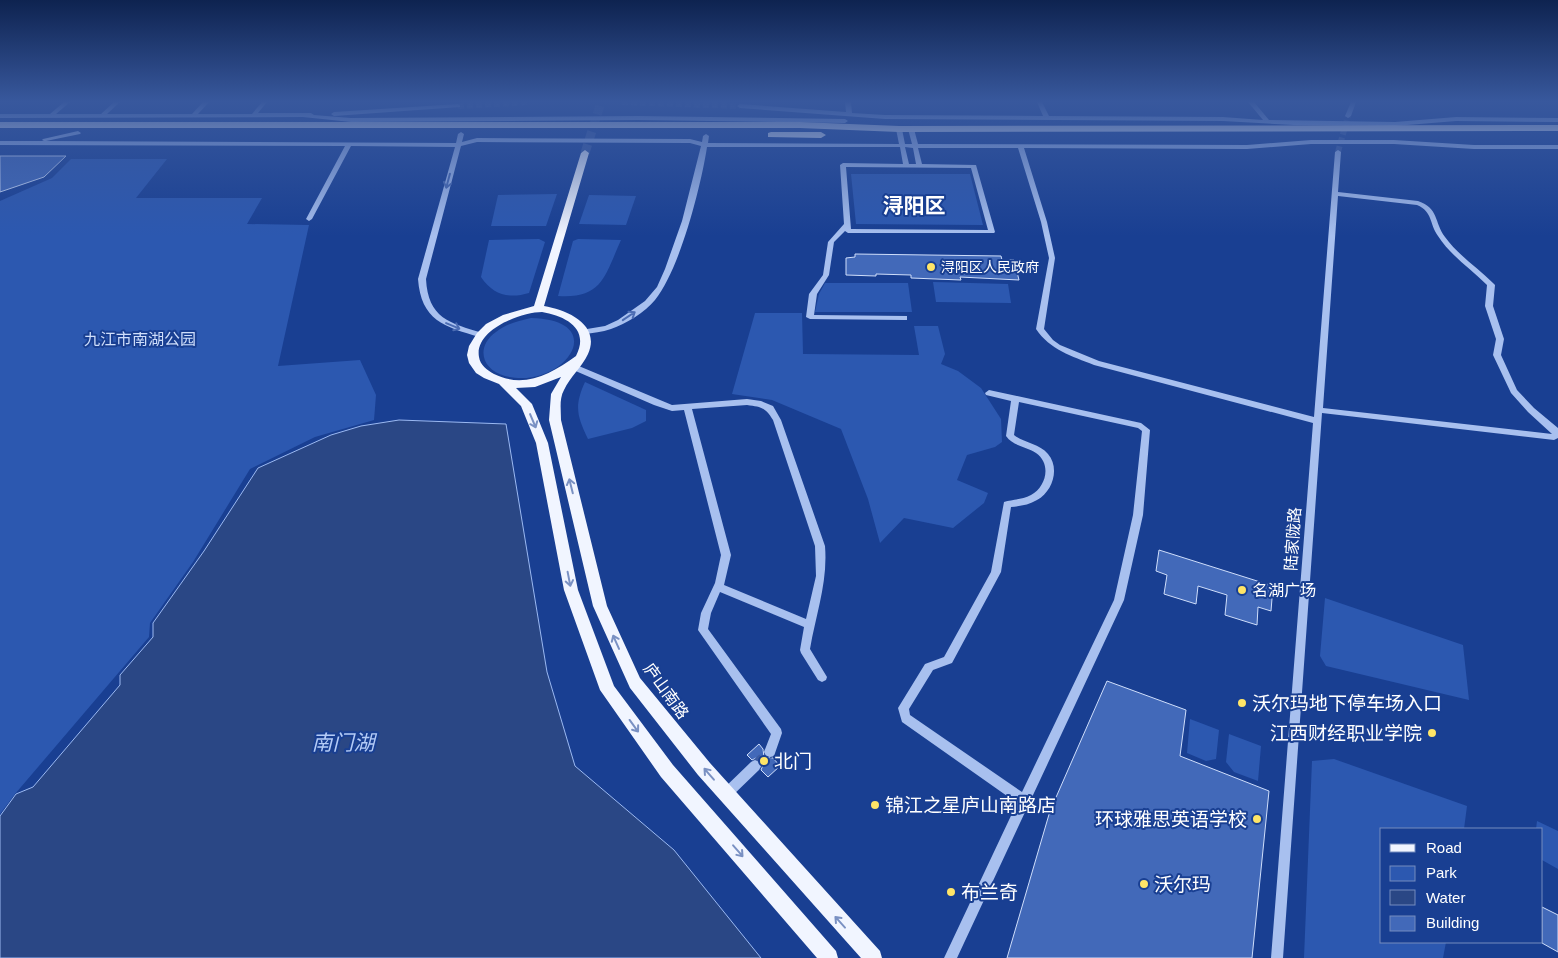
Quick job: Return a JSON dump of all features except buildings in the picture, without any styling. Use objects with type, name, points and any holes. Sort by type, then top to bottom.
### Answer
[{"type":"main road","points":[[538,309],[585,153]]},
{"type":"main road","points":[[538,309],[569,317],[584,332],[585,346],[576,363],[561,374],[539,382],[525,384],[504,383],[492,380],[476,367],[473,352],[480,335],[495,323],[515,314],[538,309]]},
{"type":"main road","name":"庐山南路","points":[[576,363],[558,391],[555,420],[600,606],[634,683],[726,794],[873,958]]},
{"type":"main road","points":[[504,383],[526,404],[542,443],[571,590],[608,690],[667,772],[829,958]]},
{"type":"street","points":[[309,219],[348,147]]},
{"type":"street","points":[[458,147],[422,279],[422,287],[423,295],[433,313],[455,327],[480,335]]},
{"type":"street","points":[[584,332],[611,327],[631,316],[652,298],[662,284],[685,223],[703,147]]},
{"type":"street","points":[[902,147],[906,166]]},
{"type":"street","points":[[915,147],[920,166]]},
{"type":"street","points":[[1020,147],[1046,228],[1052,258],[1040,329],[1044,338],[1098,363],[1317,421]]},
{"type":"street","points":[[1180,147],[1252,147]]},
{"type":"street","points":[[1469,147],[1558,147]]},
{"type":"street","name":"陆家陇路","points":[[1277,958],[1338,152]]},
{"type":"street","points":[[843,165],[920,166],[974,166],[992,232],[848,231],[843,165]]},
{"type":"street","points":[[1318,410],[1554,437],[1558,433],[1531,410],[1514,391],[1497,355],[1500,339],[1488,306],[1491,285],[1445,241],[1440,234],[1432,212],[1426,206],[1418,204],[1334,194]]},
{"type":"street","points":[[847,225],[831,242],[826,275],[813,294],[810,317],[904,318]]},
{"type":"street","points":[[576,363],[657,404],[672,408],[747,402],[761,404],[770,408],[777,420],[820,546],[821,579],[809,625],[805,650],[822,677]]},
{"type":"street","points":[[950,958],[1119,600],[1138,515],[1146,430],[1141,426],[989,393]]},
{"type":"street","points":[[1015,399],[1010,436],[1016,443],[1042,452],[1047,458],[1051,470],[1049,479],[1045,488],[1036,496],[1022,502],[1006,504],[996,572],[948,660],[930,667],[903,708],[906,718],[1025,801]]},
{"type":"street","points":[[687,407],[726,555],[718,587],[706,613],[703,630],[777,733],[770,752]]},
{"type":"street","points":[[718,587],[809,625]]},
{"type":"street","points":[[726,794],[755,766]]},
{"type":"green space","name":"九江市南湖公园","points":[[71,159],[167,159],[136,198],[262,198],[247,224],[309,225],[278,366],[360,360],[376,395],[374,420],[315,437],[250,469],[193,562],[150,623],[149,637],[0,814],[0,201],[52,178]]},
{"type":"green space","points":[[851,174],[970,174],[983,225],[856,224]]},
{"type":"green space","points":[[557,194],[546,226],[491,226],[498,195]]},
{"type":"green space","points":[[589,195],[636,196],[626,225],[579,224]]},
{"type":"green space","points":[[539,239],[545,242],[529,293],[515,296],[496,292],[481,277],[489,240]]},
{"type":"green space","points":[[578,239],[621,240],[606,274],[593,289],[573,296],[558,296],[573,241]]},
{"type":"green space","points":[[933,282],[1008,284],[1011,303],[936,302]]},
{"type":"green space","points":[[825,283],[908,283],[912,312],[815,312],[819,294]]},
{"type":"green space","points":[[755,313],[802,313],[803,354],[919,355],[914,326],[938,326],[945,354],[941,364],[958,371],[981,388],[1001,419],[1002,442],[995,447],[967,455],[957,480],[988,493],[984,503],[953,528],[904,518],[880,543],[868,499],[841,429],[772,400],[732,394]]},
{"type":"green space","points":[[531,318],[556,322],[570,330],[574,341],[570,353],[560,365],[545,374],[526,378],[505,376],[491,369],[484,357],[485,344],[489,338],[508,325]]},
{"type":"green space","points":[[585,382],[646,410],[646,421],[632,428],[588,439],[581,424],[578,411],[579,398]]},
{"type":"green space","points":[[1325,598],[1463,645],[1469,700],[1326,666],[1320,656]]},
{"type":"green space","points":[[1190,719],[1219,730],[1216,759],[1206,761],[1187,753]]},
{"type":"green space","points":[[1229,734],[1261,746],[1258,781],[1234,772],[1226,762]]},
{"type":"green space","points":[[1334,759],[1467,806],[1464,828],[1380,828],[1380,943],[1446,943],[1443,958],[1304,958],[1312,761]]},
{"type":"green space","points":[[1537,821],[1558,831],[1558,869],[1543,861],[1543,828],[1536,828]]},
{"type":"water","name":"南门湖","points":[[399,420],[506,424],[547,672],[575,766],[674,850],[761,958],[0,958],[0,816],[16,794],[33,787],[120,685],[120,675],[153,637],[153,623],[204,551],[258,468],[331,435],[361,426]]},
{"type":"tunnel","points":[[585,153],[587,147]]},
{"type":"tunnel","points":[[1338,152],[1339,147]]},
{"type":"tunnel","points":[[755,766],[770,752]]},
{"type":"place","name":"浔阳区人民政府","points":[[931,267]]},
{"type":"place","name":"名湖广场","points":[[1242,590]]},
{"type":"place","name":"沃尔玛地下停车场入口","points":[[1242,703]]},
{"type":"place","name":"江西财经职业学院","points":[[1432,733]]},
{"type":"place","name":"北门","points":[[764,761]]},
{"type":"place","name":"锦江之星庐山南路店","points":[[875,805]]},
{"type":"place","name":"环球雅思英语学校","points":[[1257,819]]},
{"type":"place","name":"沃尔玛","points":[[1144,884]]},
{"type":"place","name":"布兰奇","points":[[951,892]]},
{"type":"district","name":"浔阳区","points":[[914,205]]}]
